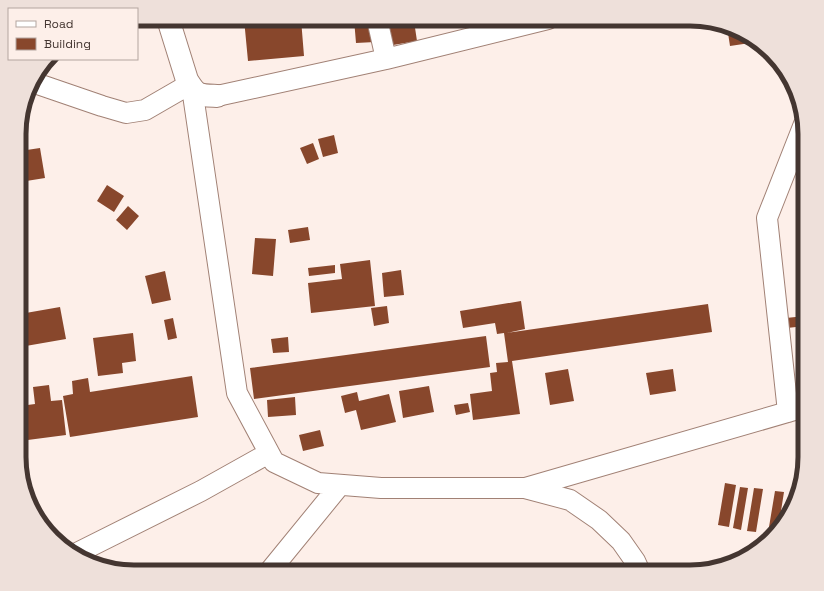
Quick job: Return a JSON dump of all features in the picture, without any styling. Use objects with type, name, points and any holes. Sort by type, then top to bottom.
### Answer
[{"type":"street","points":[[170,26],[187,80],[191,86],[201,95],[217,96],[386,59],[520,26]]},
{"type":"street","points":[[379,26],[386,59]]},
{"type":"street","points":[[38,84],[126,113],[145,110],[191,86]]},
{"type":"street","points":[[191,86],[237,392],[274,462],[318,483],[382,488],[525,488],[570,500],[599,520],[621,541],[637,565]]},
{"type":"street","points":[[525,488],[797,409],[767,218],[798,139]]},
{"type":"street","points":[[81,551],[201,492],[269,453]]},
{"type":"street","points":[[275,565],[340,485]]},
{"type":"building","points":[[245,26],[302,26],[304,56],[248,61]]},
{"type":"building","points":[[355,26],[374,26],[375,42],[356,43]]},
{"type":"building","points":[[384,26],[415,26],[417,41],[387,46]]},
{"type":"building","points":[[728,33],[749,43],[730,46]]},
{"type":"building","points":[[334,135],[338,153],[323,157],[318,139]]},
{"type":"building","points":[[313,143],[319,159],[307,164],[300,148]]},
{"type":"building","points":[[40,148],[45,178],[26,181],[26,150]]},
{"type":"building","points":[[107,185],[124,196],[114,212],[97,201]]},
{"type":"building","points":[[128,206],[139,216],[127,230],[116,220]]},
{"type":"building","points":[[308,227],[310,240],[290,243],[288,230]]},
{"type":"building","points":[[255,238],[276,239],[273,276],[252,274]]},
{"type":"building","points":[[370,260],[375,306],[311,313],[308,283],[342,279],[340,264]]},
{"type":"building","points":[[335,265],[335,273],[309,276],[308,268]]},
{"type":"building","points":[[401,270],[404,295],[384,297],[382,273]]},
{"type":"building","points":[[165,271],[171,300],[152,304],[145,276]]},
{"type":"building","points":[[521,301],[525,329],[507,333],[708,304],[712,332],[512,361],[520,414],[473,420],[470,394],[492,391],[490,373],[497,372],[496,363],[508,362],[504,333],[497,334],[495,323],[463,328],[460,311]]},
{"type":"building","points":[[387,306],[389,323],[374,326],[371,308]]},
{"type":"building","points":[[60,307],[66,339],[26,346],[26,313]]},
{"type":"building","points":[[798,317],[798,327],[787,328],[786,318]]},
{"type":"building","points":[[173,318],[177,338],[168,340],[164,320]]},
{"type":"building","points":[[133,333],[136,361],[122,363],[123,373],[98,376],[93,338]]},
{"type":"building","points":[[486,336],[490,367],[254,399],[250,368]]},
{"type":"building","points":[[288,337],[289,352],[273,353],[271,339]]},
{"type":"building","points":[[568,369],[574,401],[550,405],[545,373]]},
{"type":"building","points":[[673,369],[676,391],[650,395],[646,373]]},
{"type":"building","points":[[192,376],[198,417],[70,437],[63,396],[73,394],[72,381],[88,378],[90,392]]},
{"type":"building","points":[[49,385],[51,401],[62,400],[66,435],[26,440],[26,405],[35,404],[33,387]]},
{"type":"building","points":[[429,386],[434,412],[403,418],[399,391]]},
{"type":"building","points":[[357,392],[359,401],[389,394],[396,422],[361,430],[356,410],[345,413],[341,396]]},
{"type":"building","points":[[295,397],[296,415],[268,417],[267,400]]},
{"type":"building","points":[[468,403],[470,412],[456,415],[454,405]]},
{"type":"building","points":[[320,430],[324,446],[303,451],[299,435]]},
{"type":"building","points":[[725,483],[736,485],[729,527],[718,525]]},
{"type":"building","points":[[740,487],[748,488],[741,530],[733,528]]},
{"type":"building","points":[[754,488],[763,489],[756,532],[747,531]]},
{"type":"building","points":[[775,491],[784,492],[780,517],[768,531]]}]
